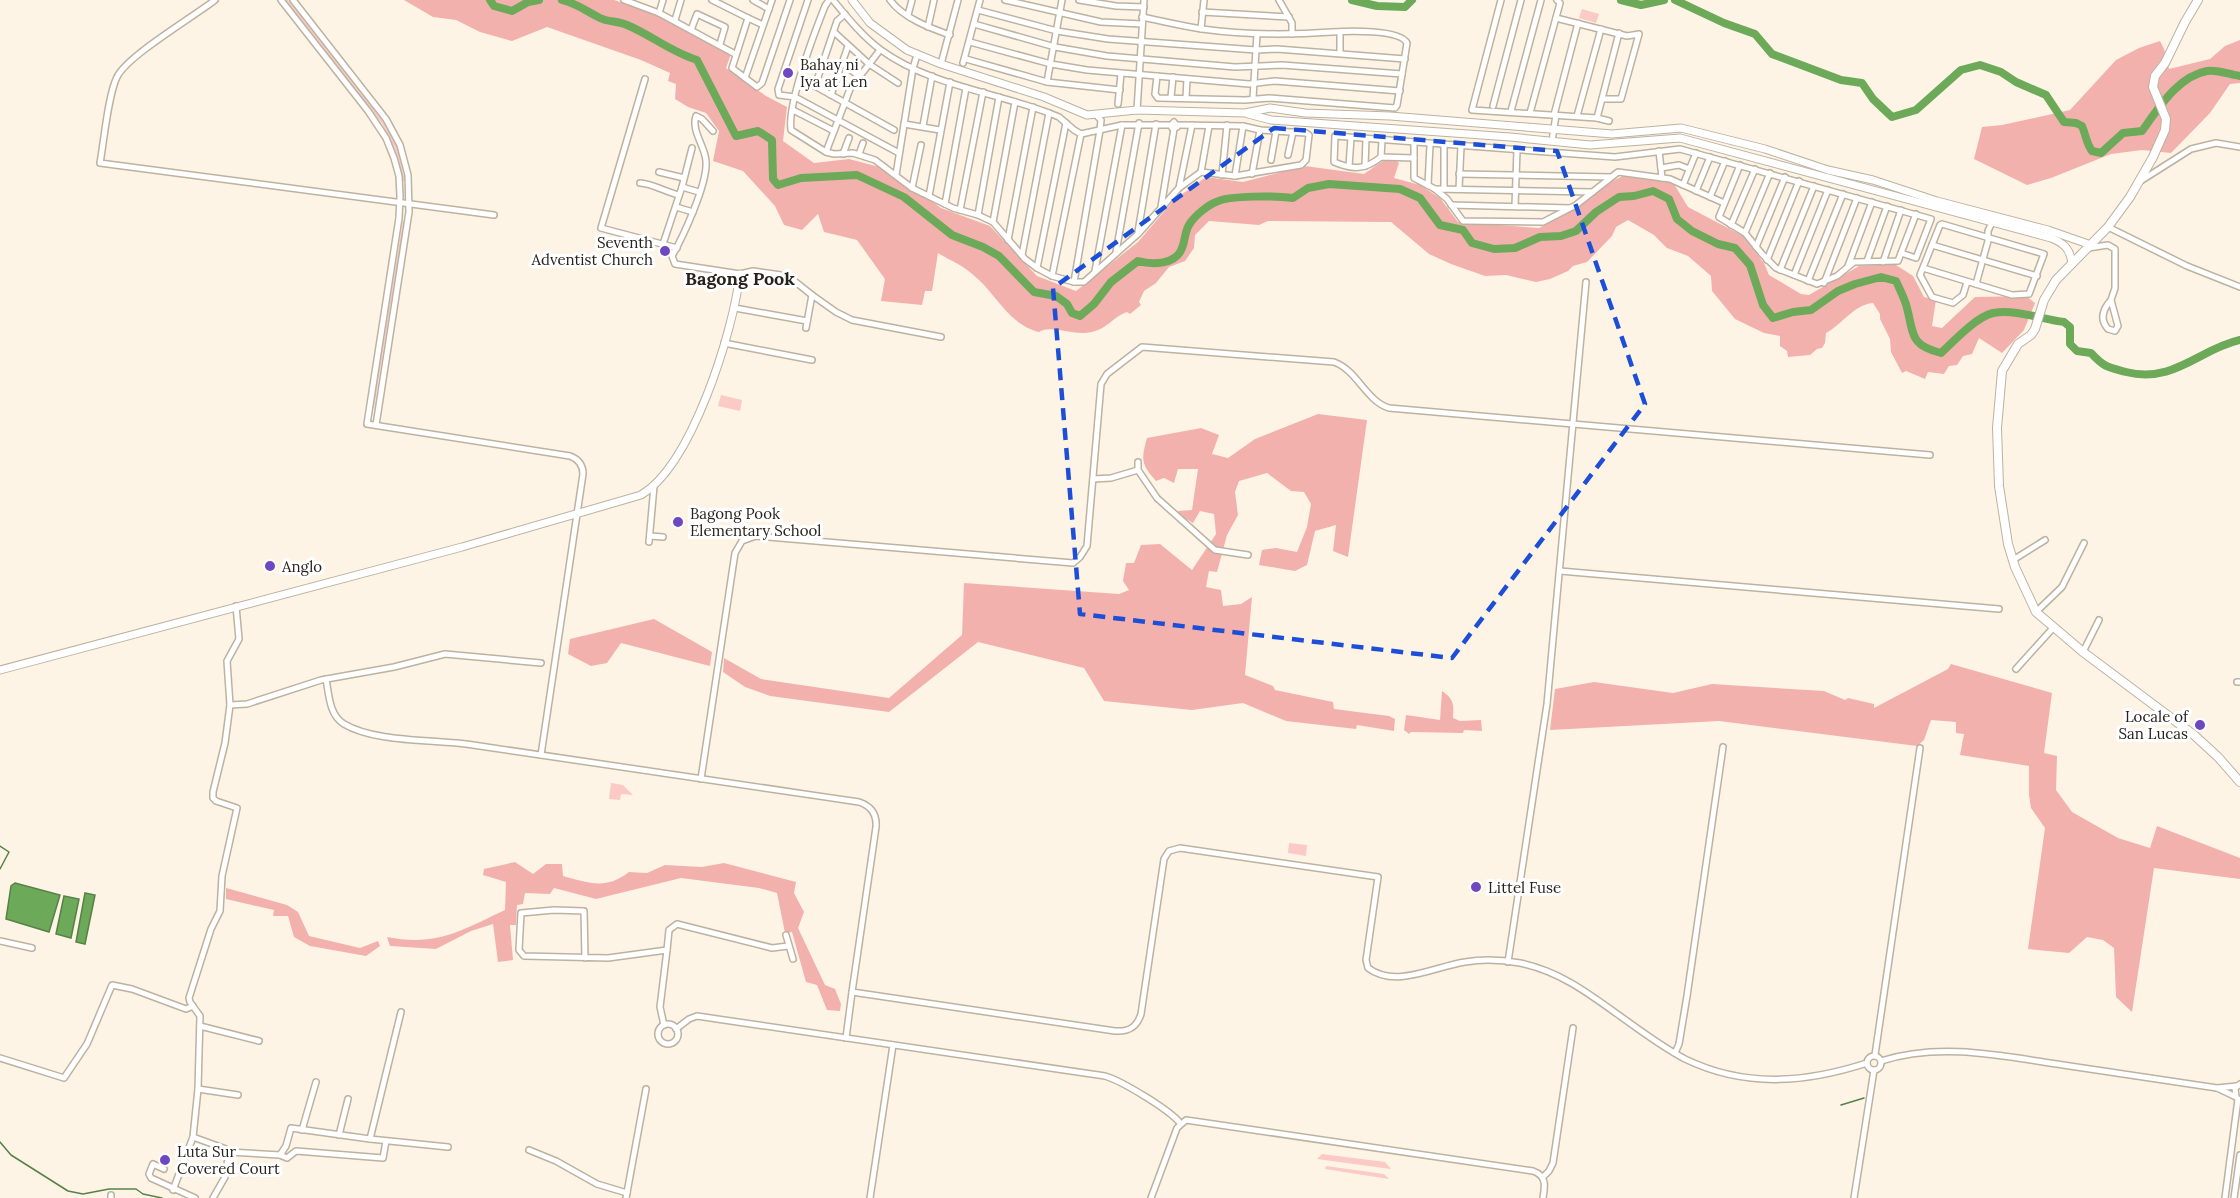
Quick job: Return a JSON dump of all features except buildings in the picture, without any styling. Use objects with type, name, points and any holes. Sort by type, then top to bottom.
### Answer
[{"type":"main road","points":[[2198,0],[2175,40],[2166,63],[2155,76],[2152,87],[2166,115],[2165,130],[2138,183],[2108,227],[2056,280],[2040,310],[2035,329],[2031,335],[2018,344],[2010,356],[2001,379],[1997,428],[1999,486],[2013,560],[2019,579],[2036,612],[2083,652],[2194,735],[2240,782]]},
{"type":"street","points":[[215,0],[135,57],[118,74],[112,90],[100,163],[494,215]]},
{"type":"street","points":[[281,0],[382,132],[397,166],[400,203],[367,424],[573,457],[580,462],[583,471],[541,755]]},
{"type":"street","points":[[293,0],[383,115],[393,130],[405,161],[410,188],[410,204],[376,426]]},
{"type":"street","points":[[624,0],[675,20],[735,54]]},
{"type":"street","points":[[659,13],[663,0]]},
{"type":"street","points":[[675,20],[681,0]]},
{"type":"street","points":[[712,0],[763,26]]},
{"type":"street","points":[[753,0],[769,9]]},
{"type":"street","points":[[745,78],[772,0]]},
{"type":"street","points":[[748,18],[732,68],[757,87],[762,83],[790,0]]},
{"type":"street","points":[[808,0],[778,89],[779,95],[795,97],[899,153]]},
{"type":"street","points":[[1201,172],[1235,176],[1304,163],[1309,135],[1243,126],[1192,125],[1174,126],[1138,123],[1081,134],[1049,113],[966,88],[913,68],[880,50],[831,0],[821,16],[795,97],[791,130],[826,152],[860,154],[876,160],[912,188],[945,204],[993,222],[1022,255],[1037,268],[1052,276],[1074,282],[1084,282],[1138,234],[1179,188],[1201,172],[1209,126]]},
{"type":"street","points":[[852,0],[881,32],[917,55],[1044,97],[1087,115],[1097,116],[1137,110],[1245,113],[1270,108],[1305,113],[1390,116],[1612,134],[1681,128],[1734,141],[1828,170],[1873,180],[1993,222]]},
{"type":"street","points":[[890,0],[927,27],[950,35]]},
{"type":"street","points":[[908,15],[912,0]]},
{"type":"street","points":[[927,27],[934,0]]},
{"type":"street","points":[[941,64],[958,0]]},
{"type":"street","points":[[980,0],[965,61],[1047,82],[1120,90]]},
{"type":"street","points":[[1005,0],[1101,22],[1142,21],[1257,34],[1372,32],[1403,38],[1407,43],[1397,106],[1393,108],[1253,98],[1245,100],[1156,97],[1157,76]]},
{"type":"street","points":[[1047,82],[1062,0]]},
{"type":"street","points":[[1079,0],[1116,6],[1144,7]]},
{"type":"street","points":[[1137,110],[1144,0]]},
{"type":"street","points":[[1201,29],[1204,0]]},
{"type":"street","points":[[1279,0],[1292,23],[1292,34]]},
{"type":"street","points":[[1501,0],[1472,110],[1577,116],[1609,121]]},
{"type":"street","points":[[1493,106],[1521,0]]},
{"type":"street","points":[[1511,111],[1541,0]]},
{"type":"street","points":[[1530,113],[1560,3],[1557,0]]},
{"type":"street","points":[[978,10],[1058,31],[1108,39],[1257,50],[1277,48],[1405,58]]},
{"type":"street","points":[[1202,12],[1289,17]]},
{"type":"street","points":[[691,30],[697,14],[725,27],[720,45]]},
{"type":"street","points":[[815,87],[834,32],[840,17],[844,14]]},
{"type":"street","points":[[1556,18],[1627,36],[1639,35],[1622,99],[1602,99]]},
{"type":"street","points":[[1552,141],[1553,128],[1550,123],[1578,23]]},
{"type":"street","points":[[974,24],[1055,47],[1107,56],[1235,67],[1282,65],[1402,74]]},
{"type":"street","points":[[1577,116],[1600,29]]},
{"type":"street","points":[[834,32],[868,64],[898,83]]},
{"type":"street","points":[[1340,32],[1340,53]]},
{"type":"street","points":[[1597,118],[1619,33]]},
{"type":"street","points":[[1253,98],[1257,34]]},
{"type":"street","points":[[970,42],[1051,64],[1121,74],[1254,83],[1275,81],[1400,91]]},
{"type":"street","points":[[831,95],[848,46]]},
{"type":"street","points":[[826,152],[850,89],[880,50]]},
{"type":"street","points":[[896,175],[917,55]]},
{"type":"street","points":[[842,63],[860,77]]},
{"type":"street","points":[[1119,104],[1121,74]]},
{"type":"street","points":[[924,126],[932,76]]},
{"type":"street","points":[[1171,98],[1173,77]]},
{"type":"street","points":[[1186,99],[1187,78]]},
{"type":"street","points":[[601,228],[645,79]]},
{"type":"street","points":[[800,81],[831,95],[894,130]]},
{"type":"street","points":[[929,196],[950,82]]},
{"type":"street","points":[[945,204],[966,88]]},
{"type":"street","points":[[960,210],[983,92]]},
{"type":"street","points":[[978,215],[999,97]]},
{"type":"street","points":[[993,222],[1015,102]]},
{"type":"street","points":[[1008,240],[1033,107]]},
{"type":"street","points":[[793,110],[834,131]]},
{"type":"street","points":[[1022,255],[1049,113]]},
{"type":"street","points":[[1245,113],[1271,120],[1590,145],[1680,138],[1993,222],[2090,246],[2108,245],[2115,249],[2115,288],[2111,300],[2104,309],[2102,319],[2108,329],[2115,331],[2118,326],[2111,300]]},
{"type":"street","points":[[713,132],[702,118],[696,116],[694,122],[706,158],[706,166],[693,212],[672,256],[675,264],[740,274],[753,271],[788,276],[836,312],[852,320],[941,337]]},
{"type":"street","points":[[1074,282],[1100,130],[1101,120],[1097,116]]},
{"type":"street","points":[[1037,268],[1066,123]]},
{"type":"street","points":[[1116,253],[1138,123]]},
{"type":"street","points":[[904,124],[940,130]]},
{"type":"street","points":[[1138,234],[1156,124]]},
{"type":"street","points":[[1094,271],[1122,125]]},
{"type":"street","points":[[1179,188],[1192,125]]},
{"type":"street","points":[[1222,175],[1227,125]]},
{"type":"street","points":[[1161,208],[1174,126]]},
{"type":"street","points":[[1235,176],[1243,126]]},
{"type":"street","points":[[1252,174],[1260,130]]},
{"type":"street","points":[[1271,160],[1276,131]]},
{"type":"street","points":[[1288,155],[1293,132]]},
{"type":"street","points":[[1052,276],[1081,134]]},
{"type":"street","points":[[1414,158],[1381,157],[1363,168],[1334,162],[1335,136],[1616,157],[1680,149],[1930,218],[1931,221],[1916,258],[1901,253]]},
{"type":"street","points":[[843,154],[849,138]]},
{"type":"street","points":[[1349,166],[1351,138]]},
{"type":"street","points":[[1365,166],[1366,139]]},
{"type":"street","points":[[1381,157],[1382,140]]},
{"type":"street","points":[[1710,197],[1728,161],[1734,141]]},
{"type":"street","points":[[1414,142],[1414,178],[1435,189],[1463,220],[1543,222],[1571,208],[1618,172],[1670,179],[1724,202]]},
{"type":"street","points":[[860,154],[863,143]]},
{"type":"street","points":[[2138,183],[2191,149],[2216,143],[2240,147]]},
{"type":"street","points":[[912,188],[921,145]]},
{"type":"street","points":[[1428,185],[1430,145]]},
{"type":"street","points":[[1444,145],[1444,189]]},
{"type":"street","points":[[1459,189],[1461,146]]},
{"type":"street","points":[[663,244],[682,187],[692,147]]},
{"type":"street","points":[[1515,206],[1517,150]]},
{"type":"street","points":[[1659,151],[1662,178]]},
{"type":"street","points":[[1683,185],[1696,153]]},
{"type":"street","points":[[1696,191],[1710,156]]},
{"type":"street","points":[[1616,157],[1618,172]]},
{"type":"street","points":[[1661,168],[1679,165],[1689,169]]},
{"type":"street","points":[[1740,165],[1719,218],[1745,233],[1767,260],[1780,270],[1817,284],[1824,283],[1854,262],[1897,262],[1916,214]]},
{"type":"street","points":[[1731,225],[1755,169]]},
{"type":"street","points":[[659,172],[684,178]]},
{"type":"street","points":[[1745,233],[1770,173]]},
{"type":"street","points":[[1459,174],[1611,177]]},
{"type":"street","points":[[1756,247],[1785,177]]},
{"type":"street","points":[[1767,260],[1799,181]]},
{"type":"street","points":[[639,183],[647,183],[652,188],[679,195]]},
{"type":"street","points":[[1780,270],[1814,186]]},
{"type":"street","points":[[682,187],[699,192]]},
{"type":"street","points":[[1435,189],[1593,192]]},
{"type":"street","points":[[1794,275],[1828,190]]},
{"type":"street","points":[[1808,280],[1843,194]]},
{"type":"street","points":[[1824,283],[1857,198]]},
{"type":"street","points":[[1848,268],[1872,202]]},
{"type":"street","points":[[1451,205],[1571,208]]},
{"type":"street","points":[[1867,261],[1887,206]]},
{"type":"street","points":[[676,207],[693,212]]},
{"type":"street","points":[[1883,262],[1902,210]]},
{"type":"street","points":[[1976,284],[1993,222]]},
{"type":"street","points":[[1923,268],[2023,296],[2029,294],[2044,253],[1942,224],[1932,245],[1920,275],[1932,297],[1953,303],[1963,295],[1967,282]]},
{"type":"street","points":[[592,227],[676,248]]},
{"type":"street","points":[[2108,227],[2187,266],[2240,287]]},
{"type":"street","points":[[2063,238],[2072,263]]},
{"type":"street","points":[[1932,245],[2037,276]]},
{"type":"street","points":[[0,670],[577,515],[641,495],[654,486],[674,460],[702,407],[712,384],[735,308],[740,274]]},
{"type":"street","points":[[1508,962],[1545,716],[1586,282]]},
{"type":"street","points":[[806,328],[812,295]]},
{"type":"street","points":[[735,308],[807,321]]},
{"type":"street","points":[[724,343],[812,360]]},
{"type":"street","points":[[701,779],[735,554],[742,541],[754,536],[1073,563],[1083,555],[1087,546],[1102,381],[1107,374],[1137,350],[1146,347],[1331,361],[1345,368],[1378,402],[1387,408],[1930,455]]},
{"type":"street","points":[[1138,462],[1138,470],[1163,505],[1194,529],[1210,547],[1248,555]]},
{"type":"street","points":[[1093,478],[1111,478],[1138,470]]},
{"type":"street","points":[[654,486],[650,539],[663,537]]},
{"type":"street","points":[[2013,560],[2045,540]]},
{"type":"street","points":[[2036,612],[2062,587],[2084,543]]},
{"type":"street","points":[[1560,571],[1999,609]]},
{"type":"street","points":[[173,1190],[192,1137],[198,1089],[200,1014],[189,998],[198,965],[220,911],[222,876],[237,808],[221,804],[213,798],[216,775],[225,743],[230,705],[228,657],[239,639],[236,606]]},
{"type":"street","points":[[2083,652],[2099,620]]},
{"type":"street","points":[[2016,669],[2053,628]]},
{"type":"street","points":[[230,705],[247,704],[326,679],[394,667],[445,654],[541,663]]},
{"type":"street","points":[[326,679],[332,711],[342,723],[376,735],[456,742],[859,802],[867,806],[873,811],[876,827],[846,1038]]},
{"type":"street","points":[[1675,1053],[1679,1044],[1685,1007],[1723,747]]},
{"type":"street","points":[[1875,1055],[1920,748]]},
{"type":"street","points":[[852,992],[1115,1031],[1129,1030],[1137,1023],[1141,1014],[1164,859],[1172,849],[1180,848],[1378,877],[1366,960],[1368,968],[1374,972],[1406,976],[1466,962],[1508,962],[1549,972],[1570,981],[1675,1053],[1700,1065],[1720,1071],[1769,1080],[1820,1077],[1867,1063],[1869,1058],[1875,1055]]},
{"type":"street","points":[[585,958],[586,914],[584,910],[520,913],[519,950],[521,954],[585,958],[608,958],[668,950]]},
{"type":"street","points":[[664,1025],[660,1007],[669,930],[677,924],[772,948],[788,946]]},
{"type":"street","points":[[786,935],[792,959]]},
{"type":"street","points":[[0,941],[32,948]]},
{"type":"street","points":[[0,1058],[64,1078],[87,1044],[112,985],[131,988],[186,1009],[193,1006]]},
{"type":"street","points":[[369,1139],[401,1012]]},
{"type":"street","points":[[676,1029],[689,1019],[698,1016],[1105,1076],[1171,1114],[1180,1123]]},
{"type":"street","points":[[664,1025],[670,1025],[676,1029],[678,1035],[671,1044],[661,1041],[658,1034],[664,1025]]},
{"type":"street","points":[[200,1026],[258,1041]]},
{"type":"street","points":[[1543,1177],[1551,1169],[1553,1162],[1573,1028]]},
{"type":"street","points":[[870,1198],[893,1046]]},
{"type":"street","points":[[1881,1061],[1924,1052],[1972,1052],[2217,1088],[2238,1085]]},
{"type":"street","points":[[1875,1055],[1881,1061]]},
{"type":"street","points":[[1874,1070],[1880,1067],[1881,1061]]},
{"type":"street","points":[[1867,1063],[1869,1068],[1874,1070]]},
{"type":"street","points":[[1854,1198],[1874,1070]]},
{"type":"street","points":[[302,1130],[316,1082]]},
{"type":"street","points":[[2225,1198],[2238,1098],[2234,1091],[2238,1085]]},
{"type":"street","points":[[2217,1088],[2238,1098]]},
{"type":"street","points":[[198,1089],[237,1095]]},
{"type":"street","points":[[529,1150],[626,1196],[646,1089]]},
{"type":"street","points":[[339,1135],[348,1099]]},
{"type":"street","points":[[1180,1123],[1190,1121],[1533,1171],[1543,1177],[1545,1184],[1543,1198]]},
{"type":"street","points":[[1151,1198],[1180,1123]]},
{"type":"street","points":[[279,1155],[286,1146],[291,1128],[448,1147]]},
{"type":"street","points":[[192,1137],[229,1152],[279,1155],[286,1158],[296,1150],[383,1158],[386,1141]]},
{"type":"street","points":[[211,1197],[225,1177],[229,1152]]},
{"type":"street","points":[[2234,1198],[2240,1155]]},
{"type":"street","points":[[164,1169],[153,1164],[150,1176],[173,1190],[195,1198]]},
{"type":"highlighted area","points":[[1274,128],[1557,151],[1645,404],[1452,658],[1080,614],[1053,288]]},
{"type":"shaded area","points":[[285,0],[288,0],[384,123],[398,149],[405,181],[403,181],[395,150],[382,124]]},
{"type":"shaded area","points":[[404,0],[614,0],[659,15],[731,54],[726,68],[766,96],[787,107],[783,141],[814,163],[849,159],[887,169],[941,208],[990,226],[1037,276],[1076,291],[1138,242],[1174,200],[1206,177],[1243,182],[1305,166],[1364,174],[1384,160],[1397,161],[1399,163],[1394,178],[1420,185],[1440,198],[1458,222],[1539,228],[1575,209],[1606,184],[1625,175],[1669,181],[1674,184],[1688,207],[1743,236],[1764,263],[1769,275],[1801,294],[1809,295],[1859,266],[1896,265],[1913,276],[1924,297],[1936,300],[1932,326],[1942,328],[1975,297],[2026,296],[2035,303],[2024,330],[2002,353],[1979,338],[1972,354],[1963,356],[1957,365],[1949,366],[1944,374],[1928,372],[1925,379],[1906,371],[1902,373],[1891,352],[1890,339],[1880,319],[1880,314],[1873,303],[1860,307],[1826,333],[1822,348],[1810,355],[1788,357],[1787,351],[1780,346],[1780,336],[1764,333],[1735,319],[1712,291],[1711,276],[1688,256],[1667,248],[1654,235],[1628,220],[1616,227],[1612,236],[1587,262],[1573,266],[1568,271],[1550,279],[1536,282],[1506,275],[1485,276],[1451,264],[1429,254],[1391,222],[1268,221],[1259,225],[1209,221],[1195,235],[1194,248],[1185,261],[1169,267],[1156,283],[1144,291],[1139,302],[1141,305],[1130,314],[1127,312],[1093,332],[1079,333],[1049,329],[1039,332],[1028,328],[1010,315],[980,280],[960,265],[938,253],[932,291],[925,291],[922,305],[881,301],[885,279],[857,240],[824,232],[818,214],[802,230],[784,225],[775,206],[743,171],[713,161],[719,131],[706,113],[688,107],[675,99],[676,84],[668,81],[670,73],[641,60],[547,27],[512,41],[480,32],[456,20],[433,17]]},
{"type":"shaded area","points":[[1582,9],[1599,14],[1596,23],[1579,18]]},
{"type":"shaded area","points":[[2240,40],[2240,83],[2230,84],[2210,113],[2171,153],[2142,150],[2111,154],[2027,185],[1974,159],[1982,127],[2002,125],[2070,110],[2116,60],[2139,48],[2160,41],[2169,69],[2210,59],[2225,46]]},
{"type":"shaded area","points":[[403,220],[404,222],[374,409],[373,407]]},
{"type":"shaded area","points":[[721,395],[742,400],[740,411],[718,406]]},
{"type":"shaded area","points":[[1318,414],[1367,420],[1348,557],[1333,551],[1336,525],[1315,531],[1307,565],[1295,571],[1259,565],[1262,550],[1276,548],[1297,552],[1307,527],[1311,504],[1304,492],[1291,491],[1267,473],[1239,481],[1235,492],[1238,515],[1227,535],[1217,572],[1209,571],[1206,587],[1221,590],[1223,606],[1241,604],[1252,597],[1245,675],[1273,686],[1275,690],[1333,702],[1334,709],[1389,716],[1395,719],[1394,731],[1357,725],[1356,729],[1286,721],[1243,703],[1192,710],[1104,701],[1084,668],[978,642],[889,712],[770,696],[745,687],[723,672],[724,658],[761,679],[889,698],[962,635],[964,583],[1119,594],[1129,590],[1123,581],[1126,563],[1134,563],[1141,545],[1160,544],[1192,570],[1216,534],[1214,514],[1200,511],[1193,523],[1178,514],[1178,511],[1192,510],[1198,469],[1178,469],[1174,483],[1164,478],[1156,481],[1145,466],[1144,452],[1147,438],[1201,428],[1219,435],[1212,454],[1228,458],[1255,439]]},
{"type":"shaded area","points":[[654,619],[712,652],[710,666],[621,643],[607,663],[591,666],[568,654],[570,639]]},
{"type":"shaded area","points":[[1951,664],[2052,693],[2044,753],[2057,756],[2056,790],[2072,812],[2118,838],[2150,848],[2157,826],[2240,858],[2240,879],[2154,868],[2132,1012],[2116,997],[2114,948],[2103,940],[2087,937],[2069,953],[2028,949],[2045,828],[2031,808],[2029,766],[1960,755],[1964,734],[1956,733],[1956,722],[1931,720],[1924,740],[1917,746],[1719,721],[1550,730],[1555,689],[1594,682],[1673,693],[1712,684],[1824,691],[1845,700],[1848,698],[1874,704],[1874,708],[1948,669]]},
{"type":"shaded area","points":[[1442,691],[1452,703],[1453,718],[1460,721],[1481,720],[1482,731],[1411,732],[1409,734],[1404,730],[1406,715],[1440,720]]},
{"type":"shaded area","points":[[611,783],[623,785],[633,795],[621,794],[620,800],[609,799]]},
{"type":"shaded area","points":[[1289,843],[1307,845],[1306,856],[1288,853]]},
{"type":"shaded area","points":[[515,862],[533,874],[546,864],[562,864],[563,876],[597,883],[613,881],[629,872],[647,873],[665,865],[702,867],[724,863],[796,882],[794,893],[804,912],[798,928],[825,985],[835,989],[841,1004],[840,1011],[827,1010],[817,985],[806,982],[792,932],[785,933],[777,893],[759,888],[681,878],[596,899],[554,888],[550,894],[525,893],[523,904],[517,905],[516,925],[510,925],[513,960],[498,962],[493,924],[471,931],[436,949],[390,946],[387,937],[420,940],[449,935],[505,910],[506,882],[483,875],[484,869]]},
{"type":"shaded area","points":[[15,883],[60,895],[49,932],[6,919],[11,886]]},
{"type":"shaded area","points":[[226,888],[287,905],[298,912],[309,936],[360,948],[378,941],[380,946],[366,956],[310,946],[294,937],[288,916],[273,916],[274,910],[226,899]]},
{"type":"shaded area","points":[[85,893],[95,895],[85,944],[76,942]]},
{"type":"shaded area","points":[[64,896],[79,899],[71,938],[56,934]]},
{"type":"shaded area","points":[[1322,1154],[1385,1162],[1391,1169],[1317,1159]]},
{"type":"shaded area","points":[[1326,1166],[1384,1174],[1389,1179],[1325,1169]]},
{"type":"waterway","points":[[490,0],[494,6],[512,11],[528,2],[539,0]]},
{"type":"waterway","points":[[562,0],[603,19],[627,25],[678,53],[697,60],[736,136],[758,131],[772,140],[773,179],[778,185],[801,178],[857,175],[904,197],[952,235],[999,256],[1034,292],[1056,296],[1067,304],[1072,313],[1080,316],[1094,304],[1111,282],[1138,261],[1156,263],[1175,258],[1182,248],[1186,231],[1193,219],[1213,203],[1242,197],[1293,198],[1308,188],[1329,184],[1400,189],[1420,198],[1440,225],[1463,230],[1472,243],[1494,249],[1515,248],[1540,237],[1561,236],[1576,231],[1596,212],[1619,197],[1653,191],[1669,199],[1677,219],[1692,231],[1718,244],[1735,248],[1750,265],[1763,305],[1773,318],[1811,310],[1838,291],[1881,277],[1896,281],[1918,342],[1941,353],[1980,319],[1986,315],[2002,312],[2020,313],[2064,322],[2070,327],[2070,344],[2077,351],[2091,353],[2103,364],[2126,372],[2143,374],[2172,370],[2225,344],[2240,340]]},
{"type":"waterway","points":[[1352,0],[1377,6],[1405,7],[1412,0]]},
{"type":"waterway","points":[[1621,0],[1641,5],[1664,0]]},
{"type":"waterway","points":[[1675,0],[1724,23],[1755,34],[1772,54],[1841,80],[1862,83],[1873,99],[1892,117],[1916,110],[1961,70],[1980,65],[2001,72],[2016,82],[2046,95],[2064,122],[2082,126],[2092,151],[2101,153],[2123,133],[2142,131],[2162,104],[2187,79],[2207,71],[2240,76]]},
{"type":"waterway","points":[[0,846],[9,852],[0,869]]},
{"type":"waterway","points":[[1841,1105],[1864,1098]]},
{"type":"waterway","points":[[0,1142],[11,1155],[68,1191],[83,1194],[109,1189],[136,1189],[143,1194],[162,1198]]},
{"type":"place","name":"Bahay ni Iya at Len","points":[[788,73]]},
{"type":"place","name":"Seventh Adventist Church","points":[[665,251]]},
{"type":"place","name":"Bagong Pook Elementary School","points":[[678,522]]},
{"type":"place","name":"Anglo","points":[[270,566]]},
{"type":"place","name":"Locale of San Lucas","points":[[2200,725]]},
{"type":"place","name":"Littel Fuse","points":[[1476,887]]},
{"type":"place","name":"Luta Sur Covered Court","points":[[165,1160]]},
{"type":"district","name":"Bagong Pook","points":[[740,278]]}]
